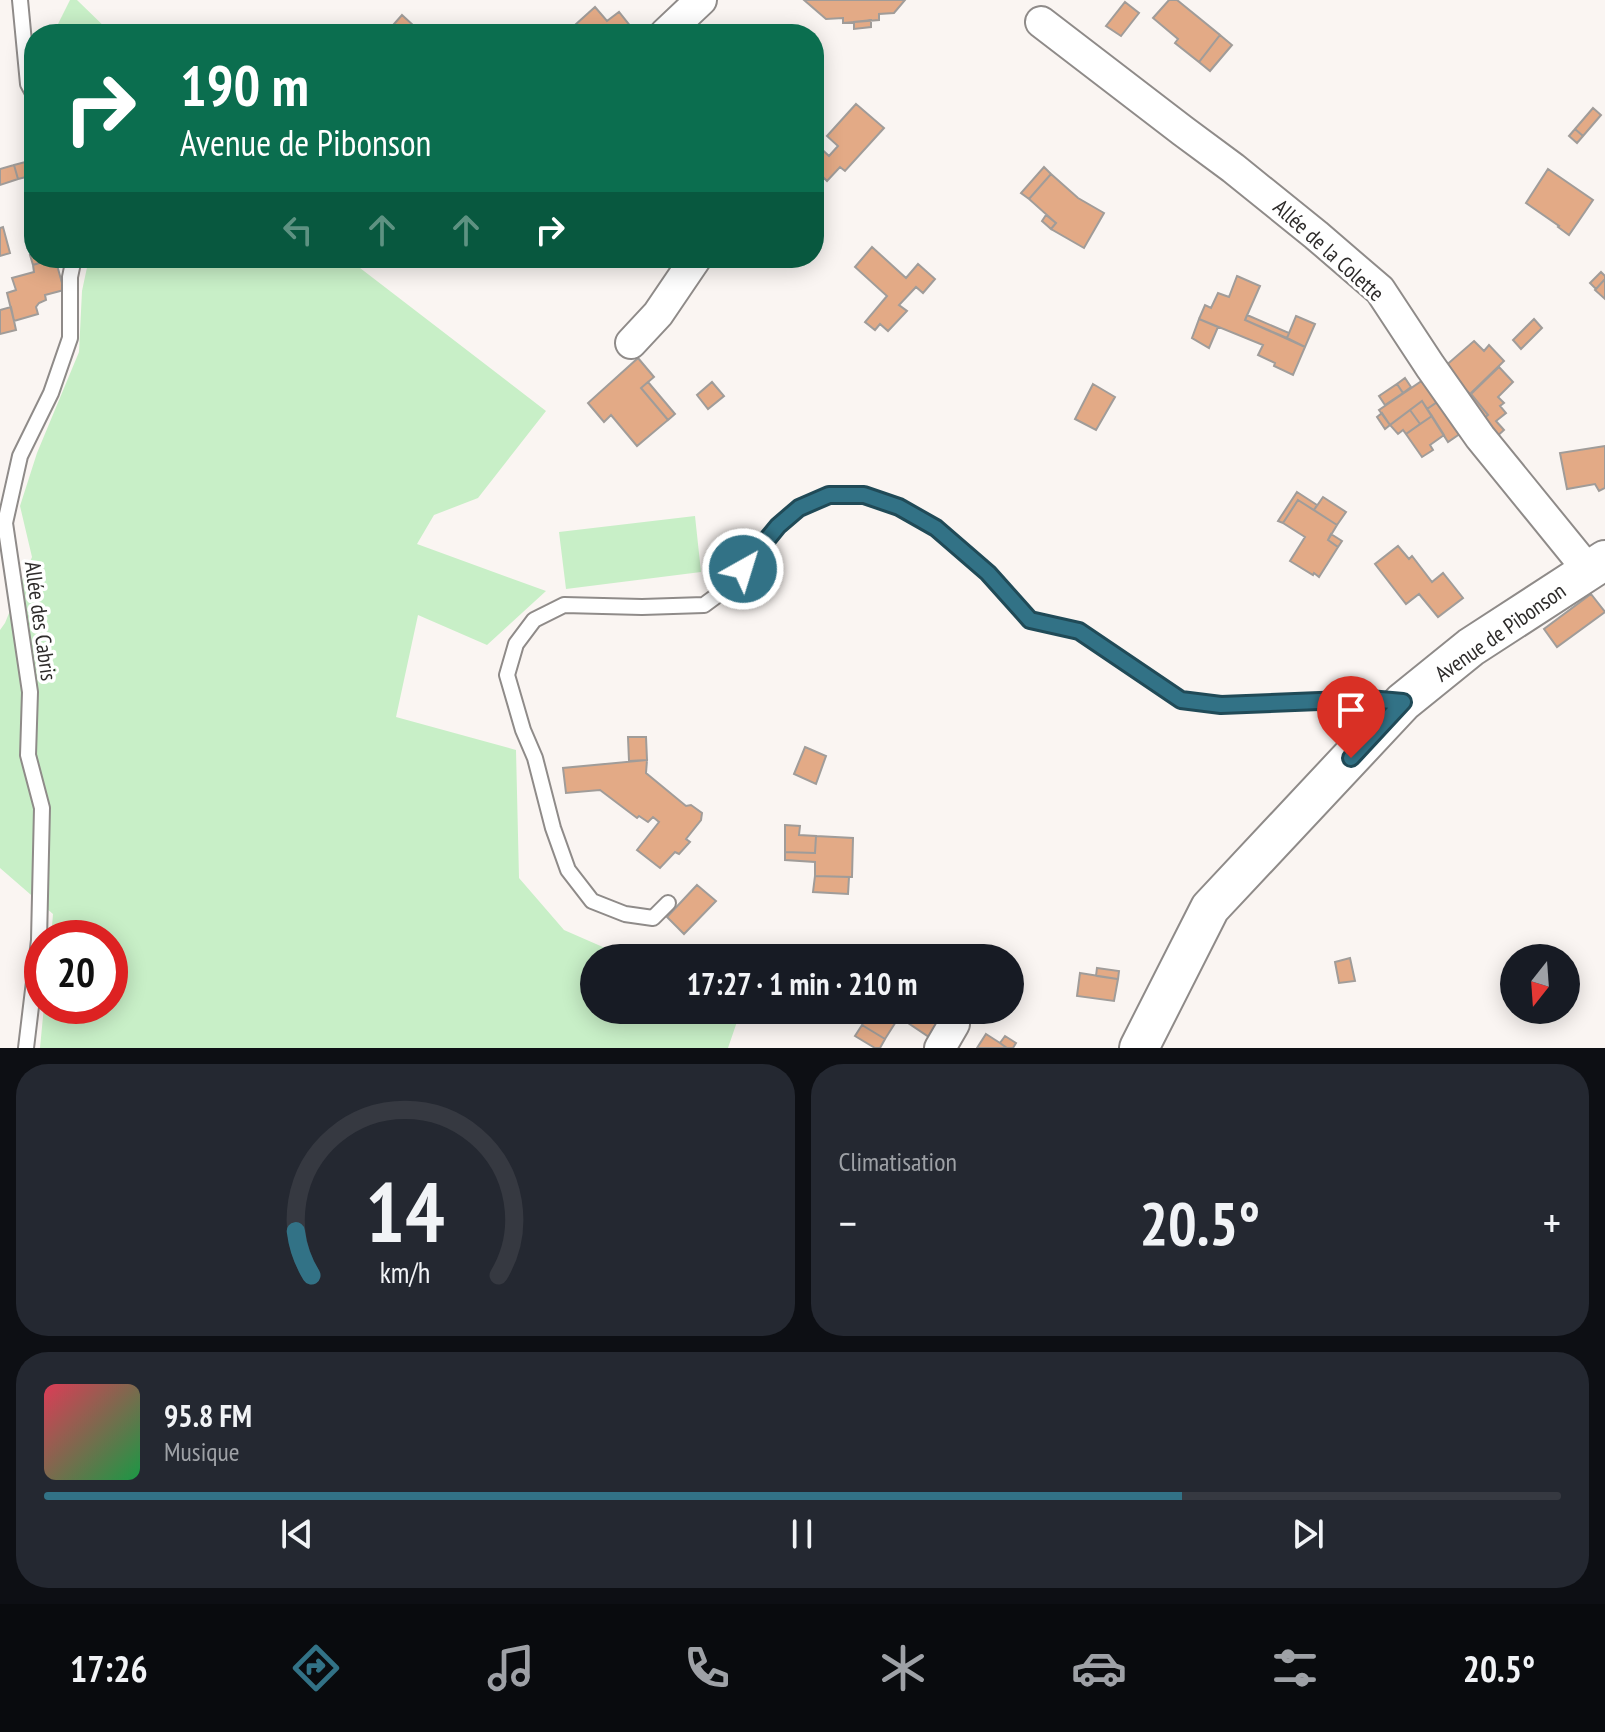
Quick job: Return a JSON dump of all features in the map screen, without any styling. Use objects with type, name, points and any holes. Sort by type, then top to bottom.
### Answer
[{"type":"street","points":[[676,24],[701,0]]},
{"type":"street","name":"Allée de la Colette","points":[[1041,22],[1233,168],[1380,290],[1480,437],[1597,566]]},
{"type":"street","points":[[631,343],[658,314],[689,268]]},
{"type":"street","name":"Avenue de Pibonson","points":[[1139,1048],[1210,908],[1403,702],[1471,647],[1597,566]]},
{"type":"lane","points":[[20,0],[24,42]]},
{"type":"lane","name":"Allée des Cabris","points":[[26,1048],[39,940],[42,808],[28,755],[30,692],[5,523],[20,456],[51,393],[70,338],[72,268]]},
{"type":"lane","points":[[668,903],[653,918],[625,914],[592,901],[568,870],[507,675],[516,644],[534,620],[564,605],[704,605],[723,591],[778,526],[799,508],[829,495],[864,495],[899,507],[936,528],[988,573],[1030,620],[1079,631],[1181,700],[1221,705],[1369,699],[1403,702]]},
{"type":"green space","points":[[70,0],[77,0],[102,24],[58,24]]},
{"type":"green space","points":[[87,268],[360,268],[546,411],[478,498],[434,515],[417,544],[546,591],[487,645],[418,615],[396,717],[516,750],[519,878],[564,930],[596,944],[580,944],[580,1024],[736,1024],[728,1048],[40,1048],[42,1024],[128,1024],[128,920],[52,920],[53,914],[0,868],[0,630],[32,557],[20,506],[37,453],[79,352],[82,291]]},
{"type":"green space","points":[[695,516],[701,572],[566,589],[559,532]]},
{"type":"building","points":[[804,0],[905,0],[894,13],[879,14],[879,20],[843,23],[843,18],[826,19]]},
{"type":"building","points":[[1169,0],[1177,0],[1220,35],[1199,62],[1175,43],[1178,39],[1153,18]]},
{"type":"building","points":[[1125,2],[1139,13],[1121,36],[1106,26]]},
{"type":"building","points":[[595,7],[607,21],[619,12],[629,24],[576,24]]},
{"type":"building","points":[[402,15],[412,24],[394,24]]},
{"type":"building","points":[[871,20],[871,27],[854,29],[854,22]]},
{"type":"building","points":[[1220,35],[1232,45],[1210,71],[1199,62]]},
{"type":"building","points":[[856,104],[884,128],[845,171],[840,167],[827,181],[824,178],[824,151],[829,156],[838,146],[827,136]]},
{"type":"building","points":[[1593,108],[1601,115],[1583,136],[1575,129]]},
{"type":"building","points":[[1575,129],[1583,136],[1577,143],[1569,136]]},
{"type":"building","points":[[24,162],[24,178],[18,179],[14,165]]},
{"type":"building","points":[[14,165],[18,179],[0,185],[0,169]]},
{"type":"building","points":[[1044,167],[1051,174],[1029,199],[1021,193]]},
{"type":"building","points":[[1548,169],[1593,200],[1569,235],[1526,203]]},
{"type":"building","points":[[1051,174],[1078,198],[1104,213],[1084,248],[1051,229],[1056,223],[1029,199]]},
{"type":"building","points":[[1046,215],[1056,223],[1051,229],[1042,221]]},
{"type":"building","points":[[3,227],[10,253],[0,256],[0,228]]},
{"type":"building","points":[[872,247],[906,278],[918,264],[935,279],[923,293],[916,287],[899,305],[907,311],[888,331],[880,324],[875,330],[865,322],[887,296],[855,267]]},
{"type":"building","points":[[33,268],[58,268],[64,290],[45,295],[46,300],[36,307],[38,314],[14,321],[7,293],[16,290],[12,278],[34,272]]},
{"type":"building","points":[[1601,272],[1605,279],[1596,289],[1590,283]]},
{"type":"building","points":[[1237,276],[1260,286],[1245,320],[1305,347],[1293,375],[1258,355],[1263,345],[1199,319],[1205,305],[1211,308],[1218,293],[1229,297]]},
{"type":"building","points":[[1605,279],[1605,299],[1595,290]]},
{"type":"building","points":[[11,307],[16,330],[0,334],[0,310]]},
{"type":"building","points":[[1247,315],[1289,333],[1287,338],[1245,320]]},
{"type":"building","points":[[1296,316],[1315,324],[1305,347],[1287,338]]},
{"type":"building","points":[[1199,319],[1218,327],[1209,348],[1192,338]]},
{"type":"building","points":[[1534,319],[1542,328],[1521,349],[1513,340]]},
{"type":"building","points":[[1474,341],[1484,351],[1489,345],[1504,361],[1470,394],[1443,368]]},
{"type":"building","points":[[638,358],[654,377],[641,388],[668,420],[637,446],[611,415],[604,422],[588,403]]},
{"type":"building","points":[[1499,367],[1513,382],[1498,397],[1504,403],[1500,406],[1506,413],[1496,421],[1504,430],[1495,438],[1480,422],[1488,415],[1471,394]]},
{"type":"building","points":[[1429,376],[1443,398],[1427,409],[1422,401],[1390,425],[1379,410]]},
{"type":"building","points":[[1405,378],[1411,387],[1403,393],[1397,384]]},
{"type":"building","points":[[648,382],[675,414],[668,420],[641,388]]},
{"type":"building","points":[[712,382],[724,396],[708,409],[697,395]]},
{"type":"building","points":[[1093,384],[1115,397],[1096,430],[1075,419]]},
{"type":"building","points":[[1397,384],[1403,393],[1385,405],[1379,396]]},
{"type":"building","points":[[1471,394],[1488,415],[1480,422],[1464,399]]},
{"type":"building","points":[[1443,398],[1464,431],[1448,442],[1427,409]]},
{"type":"building","points":[[1422,401],[1432,416],[1420,424],[1410,410]]},
{"type":"building","points":[[1410,410],[1420,424],[1406,434],[1403,430],[1398,434],[1390,425]]},
{"type":"building","points":[[1382,413],[1390,425],[1385,429],[1377,417]]},
{"type":"building","points":[[1432,416],[1444,435],[1430,445],[1433,450],[1422,457],[1406,434]]},
{"type":"building","points":[[1605,446],[1605,488],[1599,491],[1595,484],[1567,489],[1560,453]]},
{"type":"building","points":[[1297,492],[1317,505],[1314,510],[1298,500],[1283,523],[1278,521]]},
{"type":"building","points":[[1323,497],[1346,512],[1337,525],[1314,510]]},
{"type":"building","points":[[1298,500],[1337,525],[1328,540],[1338,547],[1319,577],[1290,561],[1305,537],[1283,523]]},
{"type":"building","points":[[1331,534],[1342,541],[1338,547],[1328,540]]},
{"type":"building","points":[[1398,546],[1409,559],[1412,556],[1432,582],[1443,573],[1463,598],[1438,617],[1419,594],[1406,604],[1375,564]]},
{"type":"building","points":[[1591,594],[1605,612],[1557,647],[1544,629]]},
{"type":"building","points":[[628,737],[646,737],[647,760],[629,761]]},
{"type":"building","points":[[805,747],[826,756],[816,784],[794,774]]},
{"type":"building","points":[[647,760],[646,773],[686,806],[691,805],[702,813],[701,820],[686,839],[690,842],[660,868],[637,850],[659,822],[653,817],[648,822],[639,816],[637,818],[600,790],[566,793],[563,768]]},
{"type":"building","points":[[785,825],[800,826],[799,835],[816,836],[815,853],[785,852]]},
{"type":"building","points":[[816,836],[853,838],[852,877],[815,876],[815,862],[785,860],[785,852],[815,853]]},
{"type":"building","points":[[815,876],[849,877],[848,894],[813,892]]},
{"type":"building","points":[[697,885],[716,901],[684,934],[667,917]]},
{"type":"building","points":[[1350,958],[1355,981],[1339,983],[1335,962]]},
{"type":"building","points":[[1097,968],[1119,971],[1118,979],[1096,976]]},
{"type":"building","points":[[1080,973],[1118,979],[1114,1001],[1077,996]]},
{"type":"building","points":[[863,1024],[895,1024],[885,1039]]},
{"type":"building","points":[[910,1024],[938,1024],[929,1037]]},
{"type":"building","points":[[862,1025],[885,1039],[880,1048],[855,1036]]},
{"type":"building","points":[[986,1034],[1000,1043],[1007,1048],[977,1048]]},
{"type":"building","points":[[1005,1036],[1016,1043],[1013,1048],[1000,1043]]},
{"type":"route","points":[[743,569],[778,526],[799,508],[829,495],[864,495],[899,507],[936,528],[988,573],[1030,620],[1079,631],[1181,700],[1221,705],[1369,699],[1403,702],[1351,758]]}]
